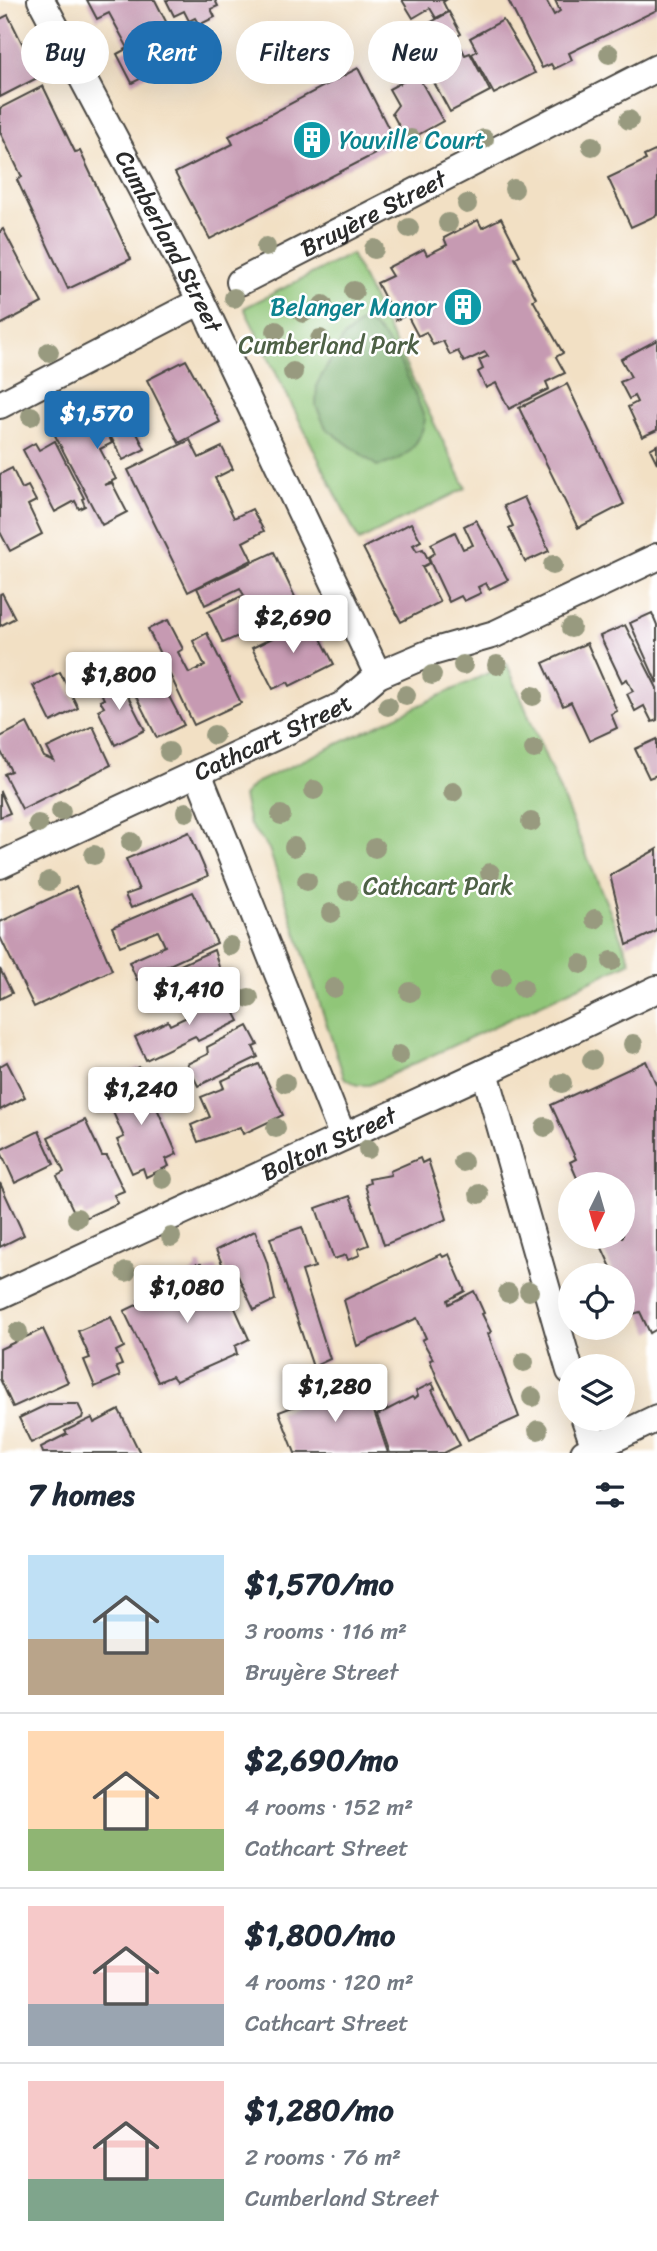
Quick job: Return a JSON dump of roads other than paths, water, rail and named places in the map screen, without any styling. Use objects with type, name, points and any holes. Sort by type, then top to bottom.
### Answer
[{"type":"street","name":"Cumberland Street","points":[[41,0],[201,302],[378,675]]},
{"type":"street","name":"Bruyère Street","points":[[240,282],[657,68]]},
{"type":"street","points":[[0,405],[201,302]]},
{"type":"street","name":"Cathcart Street","points":[[0,865],[343,705],[378,675],[432,652],[495,634],[657,558]]},
{"type":"street","points":[[198,773],[343,1137]]},
{"type":"street","name":"Bolton Street","points":[[0,1295],[45,1277],[657,989]]},
{"type":"street","points":[[485,1072],[565,1354]]},
{"type":"street","points":[[586,1431],[589,1451],[657,1418]]},
{"type":"place","name":"Youville Court","points":[[312,140]]},
{"type":"place","name":"Belanger Manor","points":[[463,307]]},
{"type":"park label","name":"Cumberland Park","points":[[329,345]]},
{"type":"park label","name":"Cathcart Park","points":[[438,886]]}]
